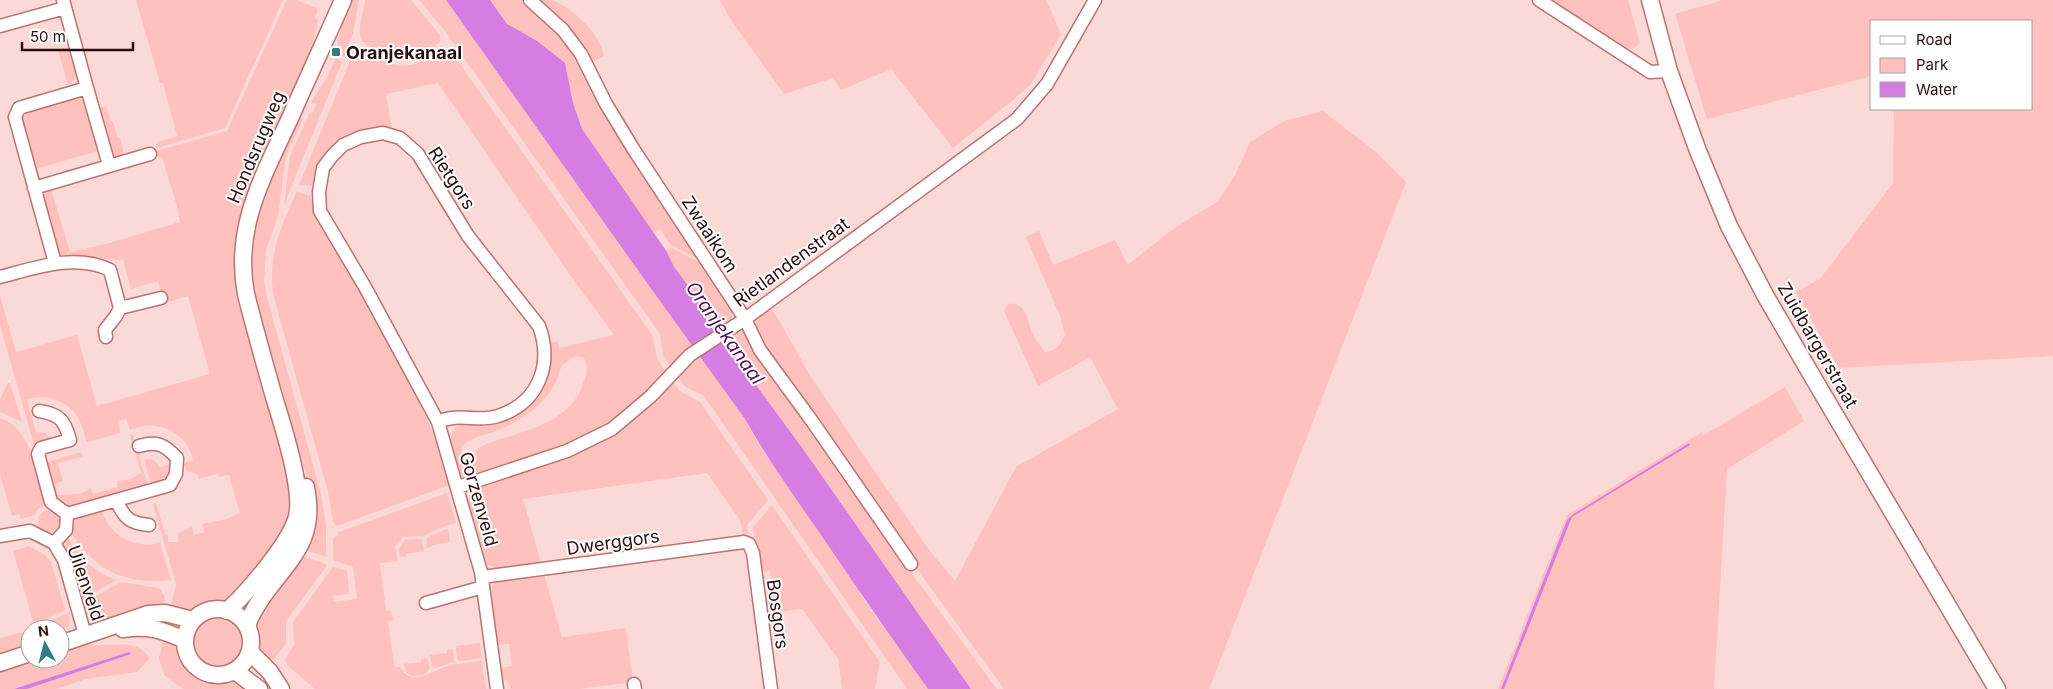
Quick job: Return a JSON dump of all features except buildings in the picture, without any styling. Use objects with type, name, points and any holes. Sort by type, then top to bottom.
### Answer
[{"type":"street","name":"Hondsrugweg","points":[[227,610],[244,596],[283,543],[296,520],[298,507],[292,461],[246,294],[242,267],[244,235],[256,193],[343,0]]},
{"type":"street","name":"Zwaaikom","points":[[530,0],[563,30],[580,54],[606,104],[744,318],[760,350],[812,421],[910,564]]},
{"type":"street","name":"Rietlandenstraat","points":[[458,487],[567,452],[612,429],[650,397],[690,355],[744,318],[1017,118],[1047,84],[1096,0]]},
{"type":"street","points":[[1539,0],[1650,72],[1669,71]]},
{"type":"street","name":"Zuidbargerstraat","points":[[1650,0],[1669,71],[1698,151],[1729,226],[1765,295],[1997,689]]},
{"type":"street","points":[[0,26],[64,4],[109,165]]},
{"type":"street","points":[[55,263],[15,117],[19,108],[87,88]]},
{"type":"street","name":"Rietgors","points":[[383,133],[400,138],[418,154],[468,236],[539,326],[544,338],[543,374],[532,394],[518,406],[498,416],[478,419],[449,417],[438,422],[365,287],[320,210],[319,192],[323,168],[343,145],[361,137],[383,133]]},
{"type":"street","points":[[34,188],[150,154]]},
{"type":"street","points":[[0,277],[55,263],[99,265],[110,270],[120,308],[105,330],[106,337]]},
{"type":"street","points":[[120,308],[161,298]]},
{"type":"street","points":[[39,411],[52,413],[67,427],[70,440],[41,448],[38,454],[51,502],[67,514],[117,502],[170,485],[176,474],[177,458],[166,446],[150,443],[139,446]]},
{"type":"street","name":"Gorzenveld","points":[[438,422],[458,487],[482,582],[497,689]]},
{"type":"street","name":"Hondsrugweg","points":[[247,626],[253,610],[300,547],[307,532],[310,513],[306,486],[292,461]]},
{"type":"street","points":[[117,502],[123,515],[134,524],[149,526]]},
{"type":"street","name":"Uilenveld","points":[[54,543],[66,530],[67,514]]},
{"type":"street","name":"Uilenveld","points":[[0,536],[30,531],[54,543],[64,560],[91,634]]},
{"type":"street","name":"Dwerggors","points":[[482,582],[744,542],[748,544]]},
{"type":"street","name":"Bosgors","points":[[748,544],[753,553],[771,689]]},
{"type":"street","points":[[426,603],[482,582]]},
{"type":"street","points":[[215,609],[227,610],[242,619],[247,626],[250,634],[250,652],[247,659],[235,671],[226,675],[215,676],[201,670],[190,660],[185,640],[189,626],[203,613],[215,609]]},
{"type":"street","points":[[70,641],[118,623],[156,612],[194,620]]},
{"type":"street","points":[[91,634],[141,626],[162,631],[185,640]]},
{"type":"street","points":[[250,652],[270,672],[281,689]]},
{"type":"street","points":[[0,663],[20,657]]},
{"type":"street","points":[[235,671],[259,689]]},
{"type":"green space","points":[[136,0],[283,0],[225,128],[156,148],[157,142],[177,136],[163,83],[160,83]]},
{"type":"green space","points":[[287,0],[297,0],[318,9],[315,18],[318,20],[310,55],[247,192],[237,227],[234,251],[235,275],[240,306],[290,486],[291,499],[288,524],[239,594],[223,604],[207,606],[192,612],[170,610],[176,584],[153,504],[156,503],[165,533],[163,534],[168,534],[168,542],[178,542],[179,533],[192,527],[194,535],[204,532],[202,524],[227,519],[240,513],[229,475],[219,477],[217,474],[199,479],[197,474],[187,471],[183,464],[193,460],[187,445],[168,429],[152,425],[130,430],[126,419],[119,421],[120,433],[87,442],[77,416],[67,406],[54,399],[40,397],[27,400],[36,432],[46,433],[51,440],[34,445],[0,325],[0,296],[16,352],[77,335],[97,406],[210,374],[188,296],[168,302],[165,291],[161,292],[158,281],[131,289],[123,260],[62,257],[59,255],[44,197],[45,193],[51,189],[70,252],[106,244],[180,222],[162,157],[159,158],[157,151],[227,131]]},
{"type":"green space","points":[[352,0],[359,0],[354,30],[344,57],[336,52],[342,22]]},
{"type":"green space","points":[[365,0],[411,0],[440,35],[440,41],[429,51],[409,58],[390,56],[368,46],[362,41],[360,35]]},
{"type":"green space","points":[[419,0],[446,0],[693,346],[686,349],[671,367],[663,356],[660,334],[444,30]]},
{"type":"green space","points":[[490,0],[526,0],[562,33],[701,261],[670,244],[660,229],[653,233],[582,129],[573,103],[565,63],[507,24]]},
{"type":"green space","points":[[536,0],[555,1],[571,11],[592,31],[604,56],[593,61],[588,60]]},
{"type":"green space","points":[[720,0],[1046,0],[1061,34],[1031,84],[953,148],[891,69],[841,90],[833,78],[784,94],[729,17]]},
{"type":"green space","points":[[1545,0],[1628,0],[1640,43],[1636,47],[1625,50]]},
{"type":"green space","points":[[1723,0],[2053,0],[2053,356],[1839,368],[1796,292],[1820,279],[1893,183],[1894,110],[2033,110],[2033,20],[1870,20],[1870,77],[1707,119],[1675,14]]},
{"type":"green space","points":[[69,47],[75,73],[72,82],[68,85],[58,50]]},
{"type":"green space","points":[[361,51],[394,64],[408,65],[415,64],[440,51],[451,52],[455,57],[653,336],[657,358],[666,373],[630,410],[599,430],[544,454],[468,479],[458,472],[453,455],[451,443],[453,431],[457,426],[463,423],[476,424],[543,385],[549,370],[550,343],[558,341],[559,348],[614,335],[568,272],[438,83],[386,94],[392,129],[376,127],[363,130],[343,139],[319,167],[311,186],[299,185],[352,56]],"holes":[[[575,356],[584,358],[587,368],[583,384],[576,398],[567,409],[541,425],[482,446],[476,451],[469,463],[463,463],[461,451],[467,442],[507,426],[528,414],[545,398],[552,388],[558,378],[561,366]]]},
{"type":"green space","points":[[336,58],[342,62],[284,205],[290,156],[310,112],[313,113],[316,104],[311,102],[327,77]]},
{"type":"green space","points":[[75,96],[85,104],[98,151],[35,169],[21,118],[24,111]]},
{"type":"green space","points":[[106,106],[118,138],[120,138],[124,154],[124,156],[113,159],[98,109]]},
{"type":"green space","points":[[1323,111],[1376,152],[1406,182],[1209,689],[1004,689],[901,547],[769,358],[755,327],[757,317],[769,306],[779,320],[809,374],[863,454],[929,550],[955,581],[1016,467],[1118,409],[1090,357],[1038,386],[1004,311],[1008,304],[1014,304],[1023,309],[1033,335],[1045,352],[1055,349],[1065,335],[1060,316],[1026,237],[1039,231],[1053,265],[1115,240],[1128,265],[1170,231],[1218,201],[1235,175],[1250,142],[1284,121]]},
{"type":"green space","points":[[299,117],[303,119],[286,156],[278,216],[266,250],[264,280],[321,494],[326,525],[326,557],[302,549],[308,482],[258,307],[251,273],[253,233],[259,207]]},
{"type":"green space","points":[[297,191],[310,196],[317,221],[353,278],[415,394],[435,437],[450,485],[337,526],[333,522],[328,492],[273,294],[272,266],[274,253],[281,229]]},
{"type":"green space","points":[[671,248],[699,262],[701,267],[705,266],[731,306],[732,318],[720,330],[674,267],[666,251]]},
{"type":"green space","points":[[740,330],[744,331],[907,567],[997,689],[971,689],[803,449],[733,354],[724,337]]},
{"type":"green space","points":[[699,354],[745,419],[759,445],[849,574],[864,600],[928,689],[907,689],[704,396],[684,386],[678,377]]},
{"type":"green space","points":[[673,382],[680,391],[700,402],[768,500],[747,525],[748,534],[743,535],[740,520],[707,473],[523,499],[541,563],[496,569],[487,564],[468,501],[471,491],[544,465],[605,440],[635,419]]},
{"type":"green space","points":[[8,383],[10,383],[22,422],[0,412],[0,399]]},
{"type":"green space","points":[[1785,387],[1804,421],[1727,469],[1714,689],[1504,689],[1572,517],[1690,445],[1689,443],[1572,515],[1567,520],[1501,689],[1498,689],[1567,515],[1702,432],[1704,435]]},
{"type":"green space","points":[[0,418],[11,423],[27,443],[36,468],[45,505],[38,509],[34,515],[21,519],[19,514],[12,516],[0,474]]},
{"type":"green space","points":[[133,434],[148,487],[68,508],[55,498],[45,463],[81,452],[83,456],[56,464],[58,464],[63,481],[55,484],[58,495],[80,494],[91,488],[93,494],[118,487],[117,481],[129,480],[141,473],[130,435]]},
{"type":"green space","points":[[144,460],[154,460],[160,467],[170,464],[172,470],[169,479],[152,486]]},
{"type":"green space","points":[[447,493],[456,523],[423,536],[403,537],[395,546],[398,561],[380,563],[386,611],[391,611],[393,620],[388,621],[394,665],[395,668],[400,667],[411,677],[417,677],[451,665],[482,661],[486,689],[315,689],[287,665],[285,659],[294,645],[293,622],[333,567],[347,571],[349,594],[333,596],[334,602],[357,599],[353,567],[333,560],[333,539],[339,532]]},
{"type":"green space","points":[[772,505],[880,662],[875,689],[842,689],[838,659],[802,609],[765,613],[762,594],[773,593],[770,571],[759,572],[753,527]]},
{"type":"green space","points":[[49,510],[57,513],[60,521],[57,529],[49,532],[41,529],[38,521],[41,513]]},
{"type":"green space","points":[[102,511],[111,528],[125,539],[141,544],[160,543],[171,580],[138,580],[124,577],[111,572],[88,555],[68,528],[76,518]]},
{"type":"green space","points":[[446,529],[448,530],[450,542],[426,548],[427,538]]},
{"type":"green space","points":[[68,539],[89,564],[101,573],[116,580],[81,601],[64,541]]},
{"type":"green space","points":[[420,539],[424,551],[400,557],[399,549],[405,540]]},
{"type":"green space","points":[[29,546],[45,555],[51,562],[65,610],[46,619],[32,619],[13,551]]},
{"type":"green space","points":[[299,555],[326,564],[326,567],[286,621],[286,643],[268,667],[257,649],[253,622]]},
{"type":"green space","points":[[544,575],[562,637],[626,628],[633,682],[579,689],[511,689],[507,680],[503,680],[501,668],[512,666],[509,644],[498,645],[491,593],[492,586],[497,581]]},
{"type":"green space","points":[[121,582],[159,588],[165,597],[163,608],[102,621],[89,616],[82,604]]},
{"type":"green space","points":[[70,612],[70,619],[55,619]]},
{"type":"green space","points":[[212,617],[222,617],[236,624],[243,638],[243,648],[236,662],[222,669],[212,669],[202,665],[195,658],[191,648],[191,638],[195,628],[202,621]]},
{"type":"green space","points":[[20,633],[20,648],[0,655],[0,638]]},
{"type":"green space","points":[[164,636],[174,642],[184,664],[199,678],[214,682],[237,680],[251,689],[183,689],[164,675],[159,658]]},
{"type":"green space","points":[[480,643],[482,658],[460,661],[457,659],[456,646]]},
{"type":"green space","points":[[87,644],[121,644],[136,647],[150,658],[137,672],[86,679],[57,689],[27,689],[130,654],[129,652],[14,689],[0,689],[0,672],[20,666],[20,669],[70,669],[70,650]]},
{"type":"green space","points":[[453,649],[453,662],[435,668],[432,667],[430,655],[447,653],[447,650]]},
{"type":"green space","points":[[427,658],[430,669],[423,675],[412,676],[406,672],[403,664],[421,662],[421,659]]},
{"type":"water","points":[[446,0],[490,0],[507,24],[537,41],[565,63],[573,103],[582,129],[667,252],[674,267],[718,325],[733,354],[803,449],[971,689],[928,689],[762,449],[745,419]]},
{"type":"water","points":[[1689,443],[1690,445],[1572,517],[1504,689],[1501,689],[1567,520],[1572,515]]},
{"type":"water","points":[[129,652],[131,654],[27,689],[14,689]]},
{"type":"place","name":"Oranjekanaal","points":[[336,52]]}]
